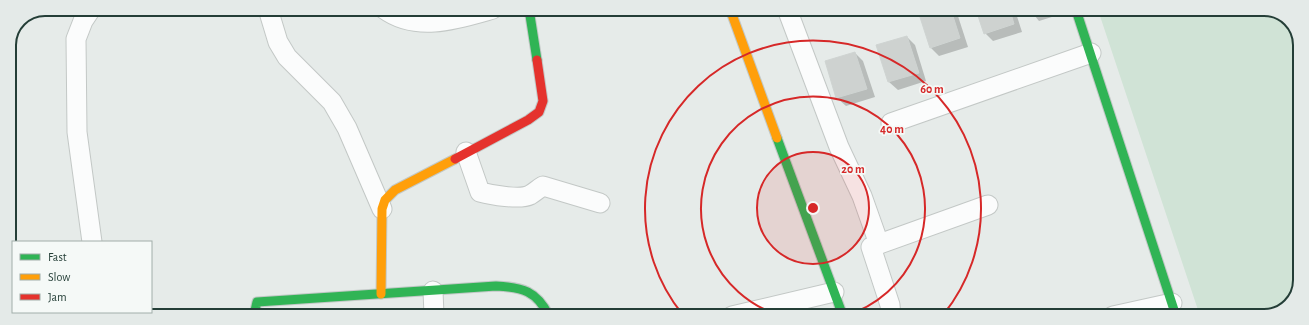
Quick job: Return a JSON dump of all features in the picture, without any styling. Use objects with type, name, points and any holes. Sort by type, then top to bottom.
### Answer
[{"type":"street","points":[[86,16],[76,39],[77,132],[92,241]]},
{"type":"street","points":[[270,16],[278,42],[287,57],[332,102],[347,128],[382,209]]},
{"type":"street","points":[[399,16],[410,21],[425,22],[453,20],[468,16]]},
{"type":"street","points":[[381,294],[382,209],[385,200],[395,190],[528,120],[539,112],[543,101],[530,16]]},
{"type":"street","points":[[733,16],[840,309]]},
{"type":"street","points":[[789,16],[839,147],[862,196],[879,244]]},
{"type":"street","points":[[1078,16],[1174,309]]},
{"type":"street","points":[[891,123],[1091,54]]},
{"type":"street","points":[[466,152],[480,192],[520,197],[530,195],[544,186],[600,203]]},
{"type":"street","points":[[890,309],[871,247],[988,205]]},
{"type":"street","points":[[255,309],[257,302],[496,286],[516,287],[533,294],[544,304],[546,309]]},
{"type":"street","points":[[433,290],[434,309]]},
{"type":"street","points":[[762,309],[834,292]]},
{"type":"green space","points":[[1100,16],[1264,16],[1273,18],[1283,23],[1291,34],[1293,43],[1293,280],[1291,291],[1283,302],[1268,309],[1198,309]]},
{"type":"building","points":[[920,16],[953,16],[960,38],[930,48]]},
{"type":"building","points":[[978,16],[1012,16],[1014,24],[984,34]]},
{"type":"building","points":[[907,36],[919,73],[888,82],[876,45]]},
{"type":"building","points":[[855,52],[867,89],[836,98],[825,61]]},
{"type":"traffic: fast","points":[[530,16],[537,60]]},
{"type":"traffic: fast","points":[[1078,16],[1174,309]]},
{"type":"traffic: fast","points":[[777,138],[840,309]]},
{"type":"traffic: fast","points":[[255,309],[257,302],[496,286],[521,289],[528,292],[539,301],[545,309]]},
{"type":"traffic: slow","points":[[733,16],[777,138]]},
{"type":"traffic: slow","points":[[381,294],[382,209],[385,200],[395,190],[455,159]]},
{"type":"traffic: jam","points":[[455,159],[528,120],[539,112],[543,101],[537,60]]}]
